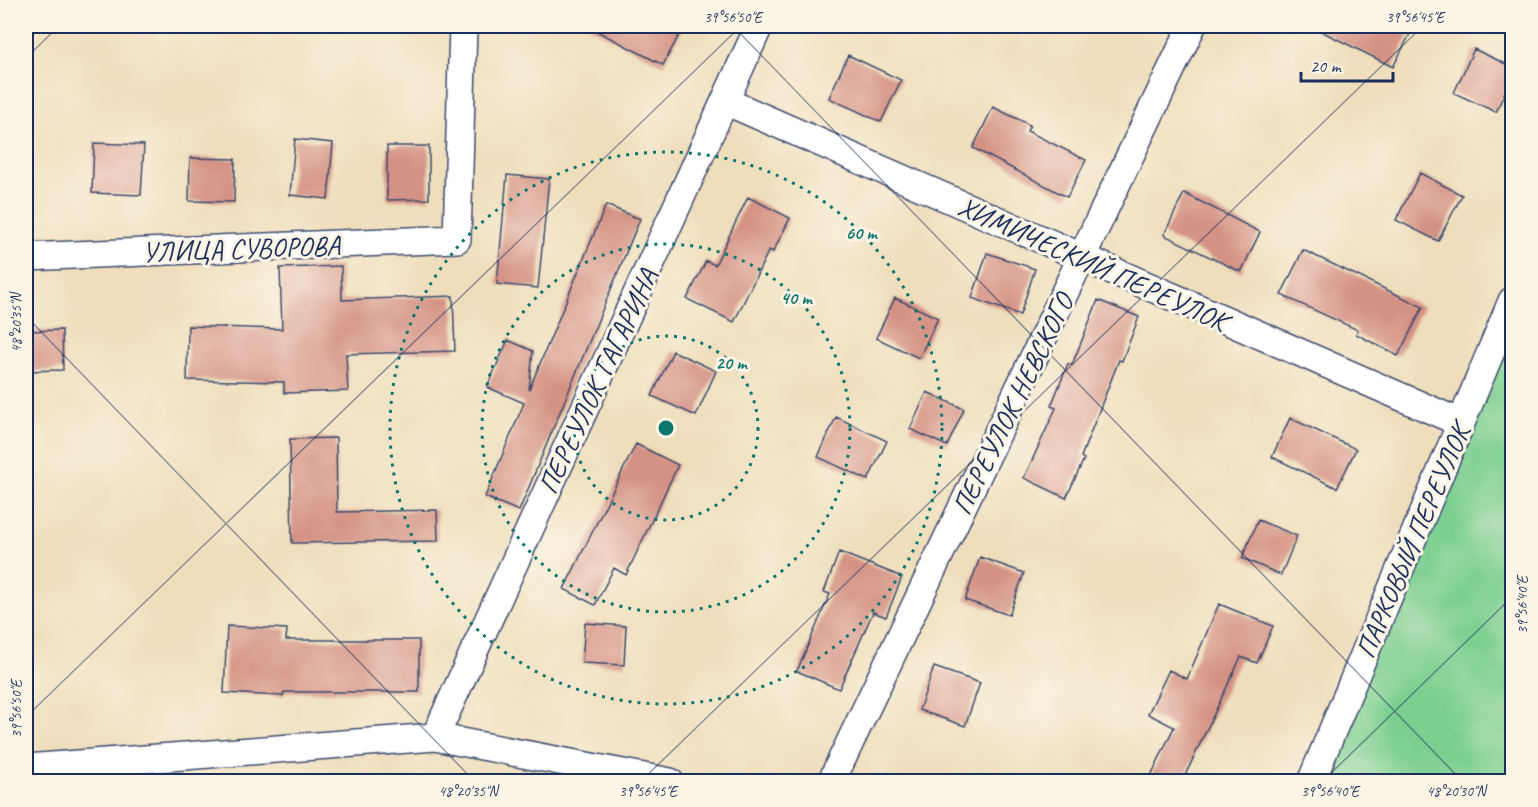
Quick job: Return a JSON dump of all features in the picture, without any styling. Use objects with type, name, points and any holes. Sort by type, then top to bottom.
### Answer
[{"type":"street","name":"УЛИЦА СУВОРОВА","points":[[26,257],[458,239],[463,26]]},
{"type":"street","name":"ПЕРЕУЛОК ГАГАРИНА","points":[[435,737],[759,26]]},
{"type":"street","name":"ПЕРЕУЛОК НЕВСКОГО","points":[[831,782],[1192,26]]},
{"type":"street","name":"ХИМИЧЕСКИЙ ПЕРЕУЛОК","points":[[725,101],[1461,423]]},
{"type":"street","name":"ПАРКОВЫЙ ПЕРЕУЛОК","points":[[1311,782],[1512,301]]},
{"type":"street","points":[[26,768],[435,737],[670,782]]},
{"type":"green space","points":[[1512,334],[1512,781],[1312,781]]},
{"type":"building","points":[[587,26],[684,26],[663,65]]},
{"type":"building","points":[[1311,26],[1414,26],[1393,67]]},
{"type":"building","points":[[1474,49],[1512,67],[1512,76],[1496,112],[1454,93]]},
{"type":"building","points":[[848,55],[901,80],[881,122],[829,98]]},
{"type":"building","points":[[993,107],[1030,125],[1027,131],[1086,160],[1067,197],[973,148]]},
{"type":"building","points":[[295,139],[333,143],[328,199],[290,195]]},
{"type":"building","points":[[94,143],[144,145],[141,195],[92,193]]},
{"type":"building","points":[[387,146],[429,146],[429,199],[387,200]]},
{"type":"building","points":[[190,158],[235,159],[234,202],[189,201]]},
{"type":"building","points":[[1420,173],[1462,195],[1438,241],[1396,220]]},
{"type":"building","points":[[507,175],[549,179],[538,288],[497,284]]},
{"type":"building","points":[[1184,193],[1260,232],[1241,272],[1164,235]]},
{"type":"building","points":[[748,197],[790,218],[773,252],[769,250],[734,322],[687,299],[706,261],[715,265]]},
{"type":"building","points":[[606,205],[640,219],[519,511],[485,497],[524,403],[487,387],[508,340],[533,351],[529,390]]},
{"type":"building","points":[[1303,250],[1423,307],[1398,356],[1356,334],[1358,330],[1281,295]]},
{"type":"building","points":[[987,253],[1035,269],[1020,315],[972,298]]},
{"type":"building","points":[[341,266],[342,300],[453,296],[455,351],[346,354],[348,391],[284,393],[284,382],[187,380],[188,326],[282,329],[280,268]]},
{"type":"building","points":[[895,298],[938,318],[919,358],[876,338]]},
{"type":"building","points":[[1098,300],[1139,317],[1122,361],[1119,360],[1081,457],[1084,459],[1066,498],[1024,478],[1056,408],[1051,406],[1068,364],[1072,365]]},
{"type":"building","points":[[62,330],[63,370],[26,371],[26,331]]},
{"type":"building","points":[[673,351],[716,371],[696,416],[652,396]]},
{"type":"building","points":[[927,392],[964,409],[947,446],[910,429]]},
{"type":"building","points":[[836,417],[887,441],[868,480],[818,457]]},
{"type":"building","points":[[1290,418],[1356,449],[1337,488],[1272,457]]},
{"type":"building","points":[[336,438],[337,512],[437,510],[438,541],[292,543],[290,439]]},
{"type":"building","points":[[636,444],[678,465],[626,575],[614,568],[595,605],[564,589]]},
{"type":"building","points":[[1258,520],[1297,536],[1281,575],[1242,558]]},
{"type":"building","points":[[839,552],[902,577],[886,617],[873,612],[839,689],[797,671],[830,594],[824,592]]},
{"type":"building","points":[[980,557],[1024,573],[1009,615],[965,600]]},
{"type":"building","points":[[1219,604],[1273,626],[1257,663],[1241,657],[1182,782],[1148,782],[1174,727],[1148,714],[1169,670],[1187,679]]},
{"type":"building","points":[[585,623],[626,626],[624,665],[582,663]]},
{"type":"building","points":[[227,626],[287,629],[286,640],[419,640],[419,692],[284,692],[283,696],[224,693]]},
{"type":"building","points":[[934,667],[980,683],[965,726],[919,710]]}]
